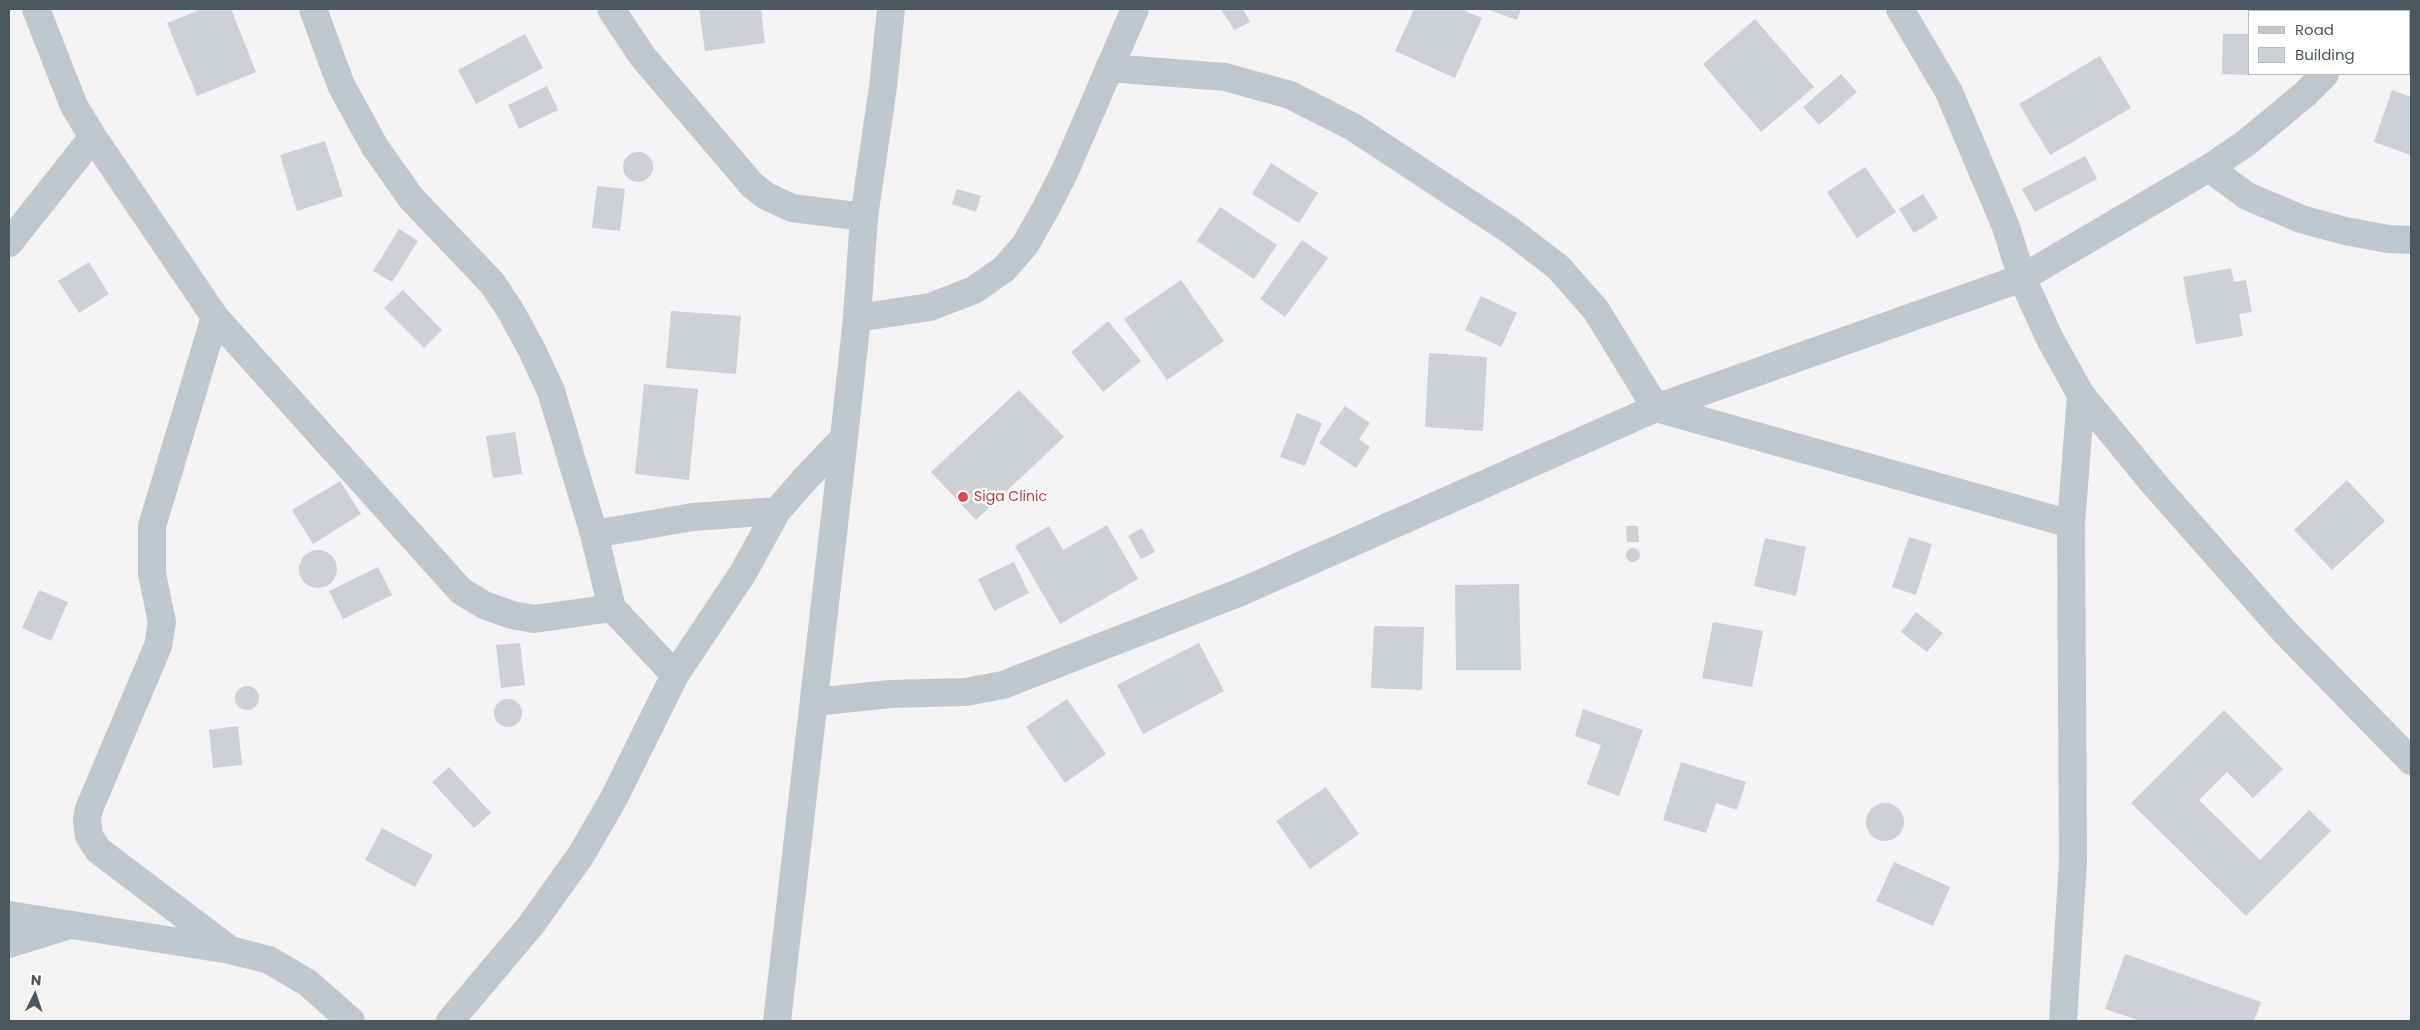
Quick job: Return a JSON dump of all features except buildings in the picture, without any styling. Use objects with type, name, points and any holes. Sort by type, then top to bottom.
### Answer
[{"type":"street","points":[[36,9],[74,106],[215,317],[461,591],[484,605],[512,615],[534,619],[612,608]]},
{"type":"street","points":[[313,9],[341,86],[375,147],[412,198],[492,283],[532,350],[551,391],[594,534],[612,608],[675,675]]},
{"type":"street","points":[[611,9],[643,57],[752,184],[766,196],[792,208],[864,217]]},
{"type":"street","points":[[777,1021],[857,318],[864,217],[883,87],[891,9]]},
{"type":"street","points":[[857,318],[930,307],[974,290],[1004,269],[1025,245],[1045,210],[1135,9]]},
{"type":"street","points":[[1900,9],[1948,92],[2006,228],[2022,278],[2050,339],[2081,395],[2156,485],[2284,631],[2411,762]]},
{"type":"street","points":[[1109,68],[1225,77],[1290,95],[1353,128],[1511,231],[1558,267],[1596,310],[1656,408],[2071,524]]},
{"type":"street","points":[[814,702],[890,694],[966,692],[1002,685],[1241,592],[1656,408],[2022,278],[2209,168],[2246,143],[2305,94],[2324,75]]},
{"type":"street","points":[[9,243],[93,137]]},
{"type":"street","points":[[2209,168],[2247,196],[2301,219],[2345,231],[2388,239],[2411,240]]},
{"type":"street","points":[[215,317],[152,526],[152,574],[162,622],[158,646],[89,810],[87,820],[89,836],[98,850],[230,950]]},
{"type":"street","points":[[2063,1021],[2073,861],[2071,524],[2081,395]]},
{"type":"street","points":[[450,1021],[532,926],[581,855],[614,798],[675,675],[743,573],[777,511],[805,478],[844,438]]},
{"type":"street","points":[[594,534],[693,517],[777,511]]},
{"type":"street","points":[[9,915],[230,950],[269,960],[308,983],[351,1021]]},
{"type":"street","points":[[9,944],[73,924]]},
{"type":"place","name":"Siga Clinic","points":[[963,497]]}]
